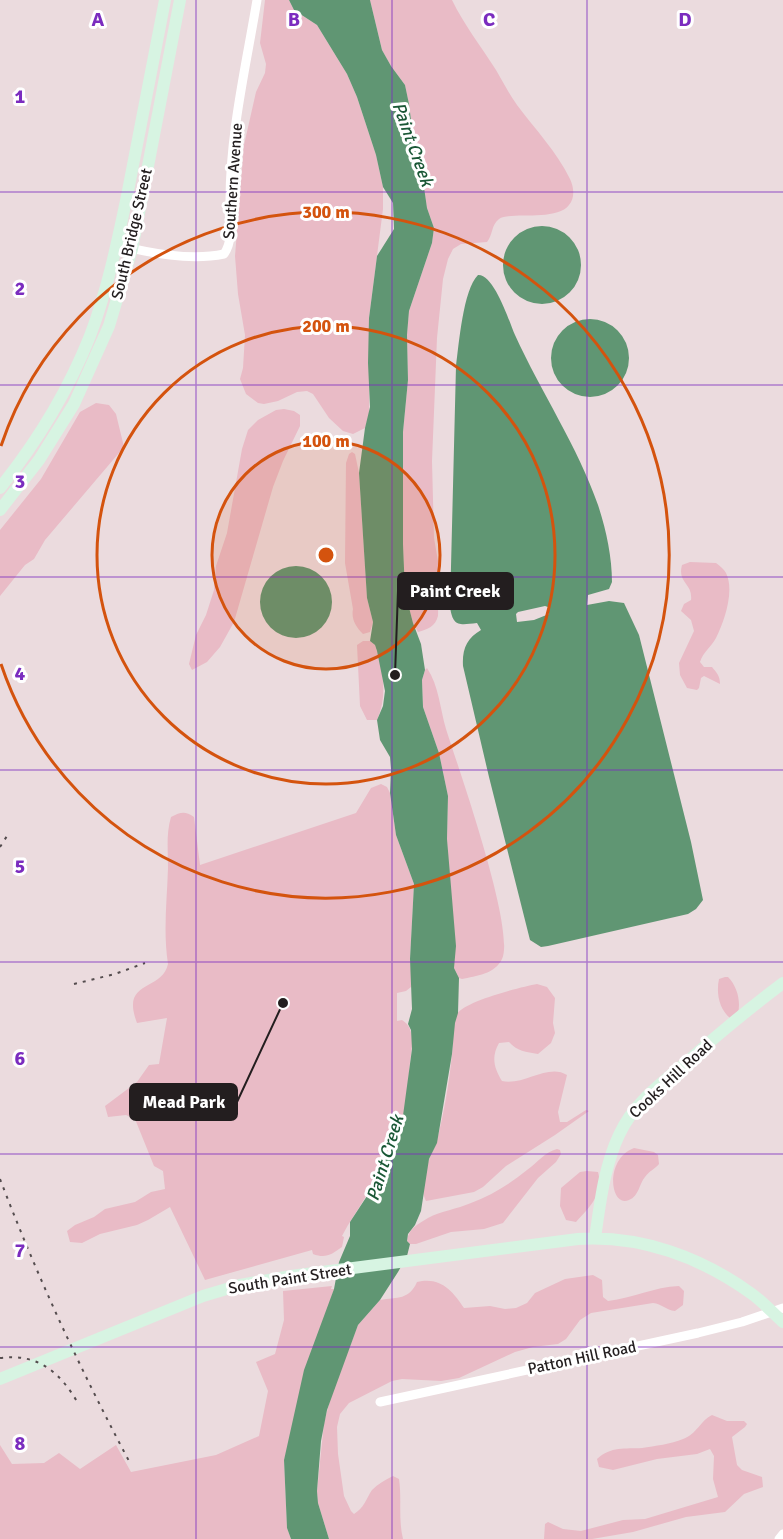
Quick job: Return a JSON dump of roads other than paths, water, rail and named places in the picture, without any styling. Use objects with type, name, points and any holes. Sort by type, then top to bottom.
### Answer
[{"type":"main road","name":"South Bridge Street","points":[[0,488],[33,444],[64,393],[90,336],[117,246],[165,0]]},
{"type":"main road","name":"South Bridge Street","points":[[0,510],[39,460],[74,404],[109,326],[132,249],[180,0]]},
{"type":"main road","name":"Cooks Hill Road","points":[[595,1238],[611,1153],[636,1107],[725,1029],[783,983]]},
{"type":"main road","name":"South Paint Street","points":[[0,1379],[203,1296],[262,1280],[595,1238],[649,1245],[702,1263],[777,1309],[783,1322]]},
{"type":"street","name":"Southern Avenue","points":[[117,246],[167,254],[214,256],[224,254],[228,248],[231,156],[257,0]]},
{"type":"street","name":"Patton Hill Road","points":[[380,1402],[698,1334],[750,1320],[777,1309]]},
{"type":"street","points":[[779,1539],[783,1534]]},
{"type":"water","points":[[289,0],[370,0],[382,50],[405,85],[414,144],[421,166],[427,208],[434,228],[432,243],[409,311],[408,380],[403,432],[403,544],[405,592],[421,644],[425,670],[422,680],[423,707],[439,753],[448,796],[447,839],[456,946],[454,968],[459,978],[458,1013],[452,1054],[437,1143],[429,1159],[421,1211],[408,1234],[407,1241],[410,1244],[407,1256],[380,1300],[358,1325],[327,1410],[321,1441],[317,1491],[318,1503],[329,1539],[291,1539],[287,1528],[284,1460],[304,1370],[334,1289],[339,1262],[350,1236],[350,1222],[367,1196],[402,1123],[412,1049],[411,1030],[408,1024],[412,1009],[410,959],[414,884],[396,835],[390,793],[390,757],[380,740],[377,720],[383,706],[385,691],[377,651],[375,645],[370,641],[373,622],[367,598],[359,473],[370,407],[369,318],[377,256],[394,229],[393,203],[383,187],[376,155],[347,74],[317,25],[294,10]]},
{"type":"water","points":[[542,226],[557,229],[569,238],[578,250],[581,265],[578,280],[569,292],[557,301],[542,304],[527,301],[515,292],[506,280],[503,265],[506,250],[515,238],[527,229]]},
{"type":"water","points":[[478,275],[484,277],[495,290],[525,356],[590,483],[604,524],[612,582],[609,589],[588,595],[587,605],[609,601],[624,603],[639,635],[691,842],[703,900],[696,909],[688,914],[541,947],[530,940],[463,666],[466,645],[481,630],[477,623],[461,624],[455,621],[450,607],[456,366],[462,318],[473,282]],"holes":[[[548,607],[549,614],[534,620],[517,622],[518,612]]]},
{"type":"water","points":[[590,319],[605,322],[617,331],[626,343],[629,358],[626,373],[617,385],[605,394],[590,397],[575,394],[563,385],[554,373],[551,358],[554,343],[563,331],[575,322]]},
{"type":"water","points":[[303,566],[322,576],[330,588],[332,602],[330,616],[322,628],[310,636],[289,638],[270,628],[262,616],[260,595],[270,576],[282,568]]},
{"type":"railway","points":[[0,847],[7,836]]},
{"type":"railway","points":[[74,984],[115,974],[145,963]]},
{"type":"railway","points":[[0,1179],[60,1322],[129,1461]]},
{"type":"railway","points":[[0,1358],[14,1357],[37,1362],[65,1383],[79,1405]]},
{"type":"place","name":"Paint Creek","points":[[395,675]]},
{"type":"place","name":"Mead Park","points":[[283,1003]]}]
